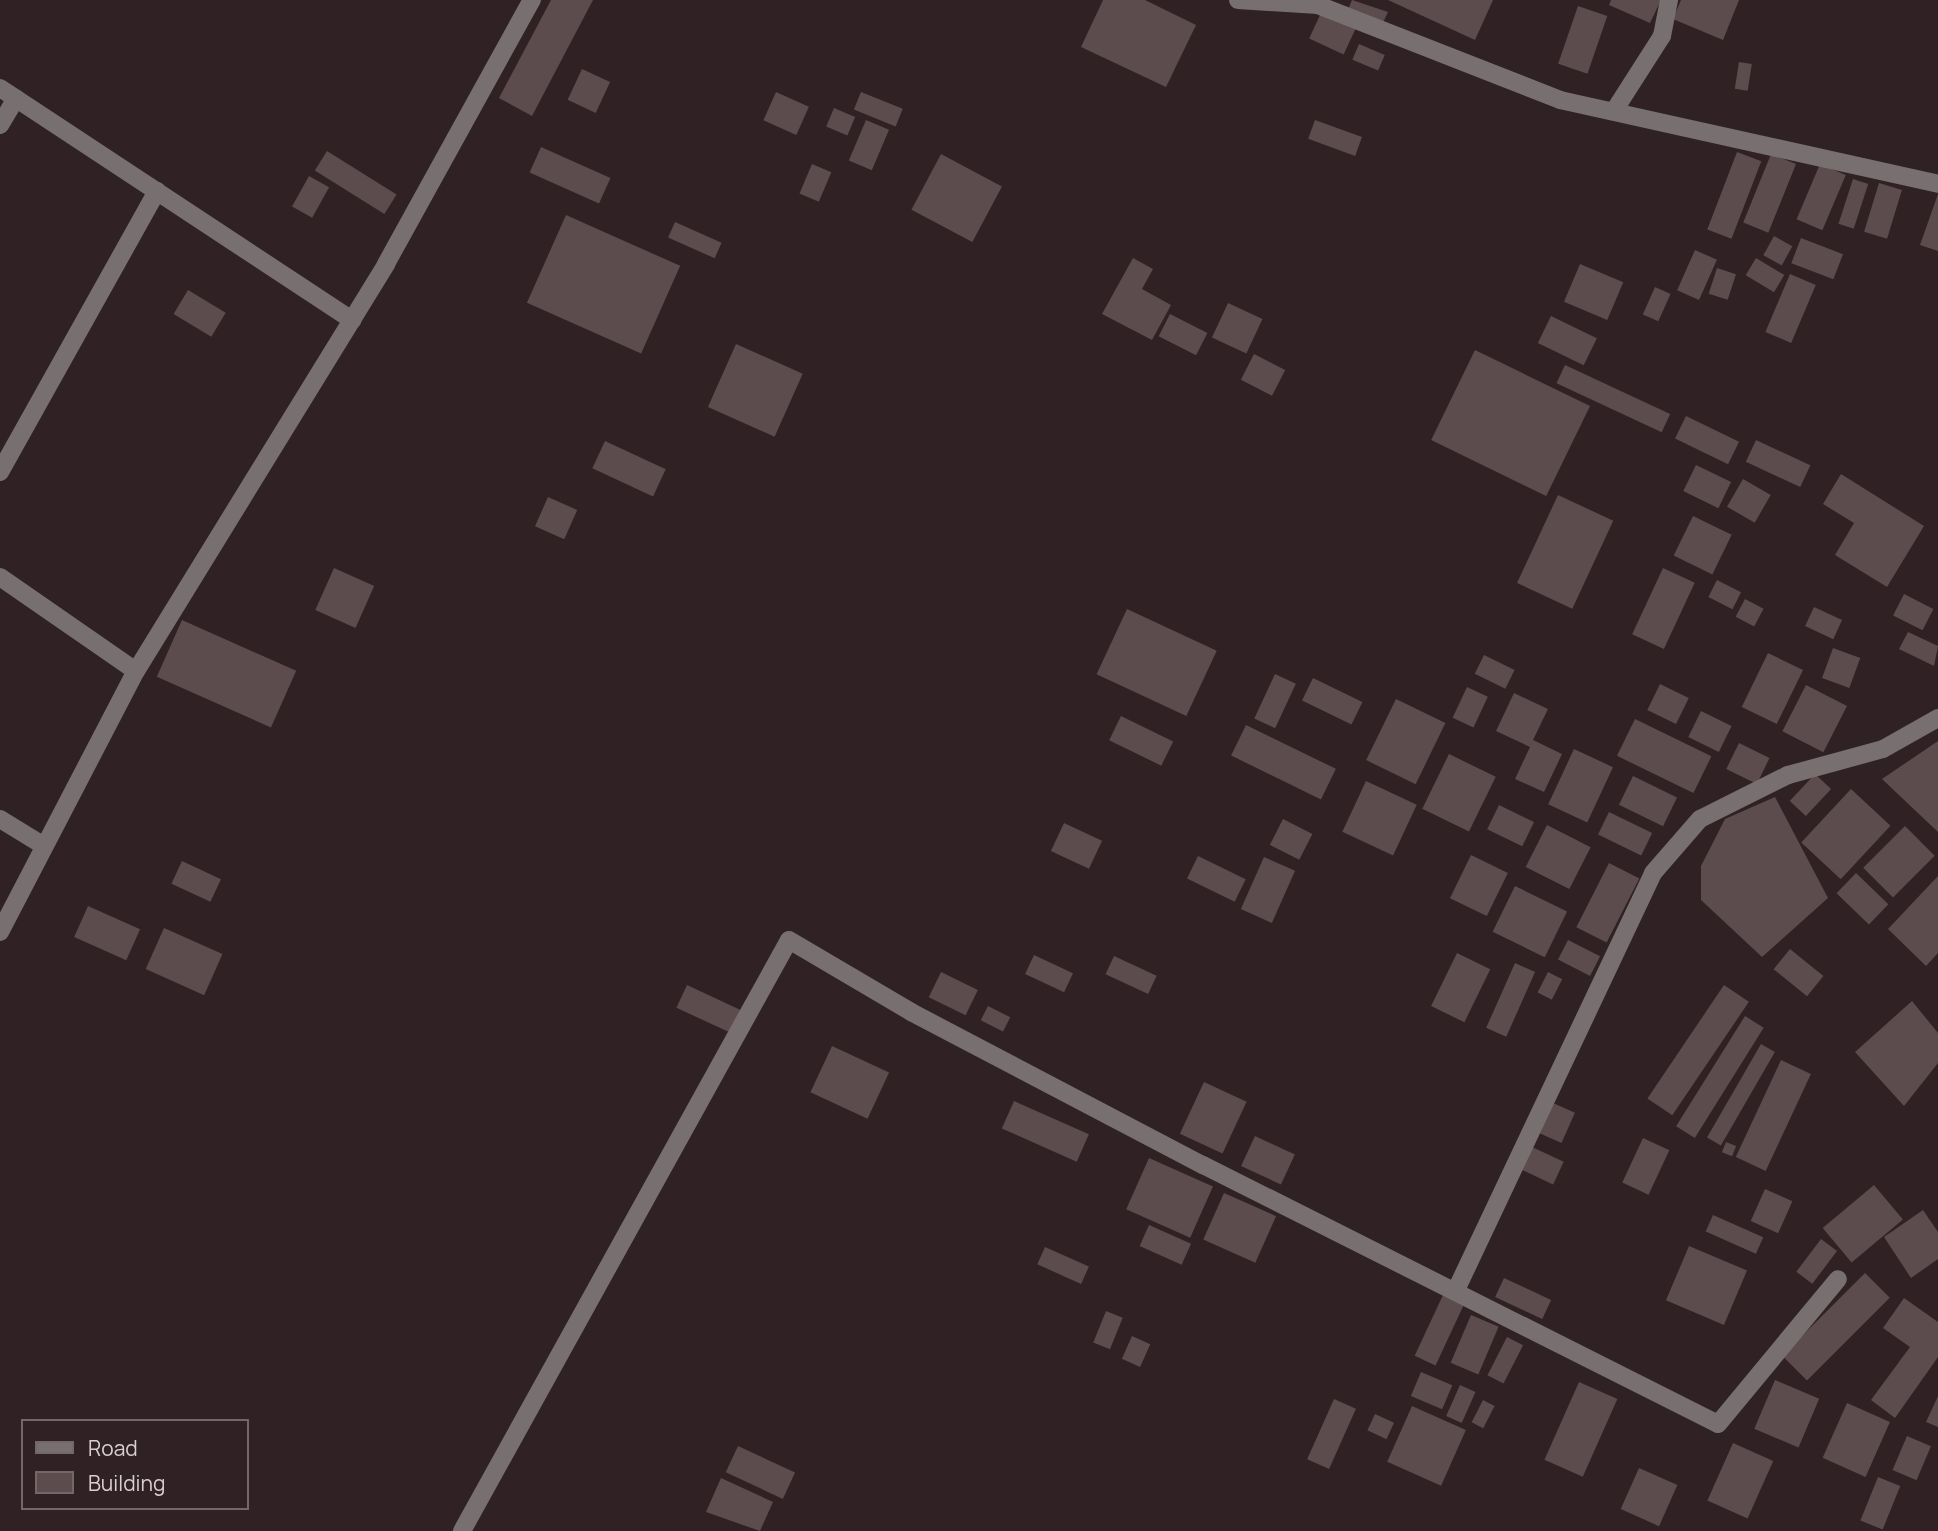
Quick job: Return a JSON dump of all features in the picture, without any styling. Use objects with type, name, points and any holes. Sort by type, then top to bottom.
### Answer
[{"type":"street","points":[[0,932],[136,671],[352,320],[532,0]]},
{"type":"street","points":[[1238,0],[1318,5],[1560,100],[1938,184]]},
{"type":"street","points":[[1614,110],[1662,36],[1669,0]]},
{"type":"street","points":[[0,88],[352,320]]},
{"type":"street","points":[[0,125],[16,98]]},
{"type":"street","points":[[0,472],[158,191]]},
{"type":"street","points":[[0,577],[136,671]]},
{"type":"street","points":[[1457,1288],[1653,873],[1700,818],[1788,775],[1883,749],[1938,718]]},
{"type":"street","points":[[0,819],[44,846]]},
{"type":"street","points":[[462,1531],[789,940],[911,1012],[1203,1165],[1457,1288],[1718,1424],[1838,1279]]},
{"type":"building","points":[[551,0],[593,0],[532,116],[499,98]]},
{"type":"building","points":[[1103,0],[1145,0],[1196,25],[1166,87],[1081,47]]},
{"type":"building","points":[[1352,0],[1388,12],[1381,27],[1347,12]]},
{"type":"building","points":[[1388,0],[1493,0],[1475,40]]},
{"type":"building","points":[[1611,0],[1661,0],[1650,23],[1609,5]]},
{"type":"building","points":[[1681,0],[1739,0],[1723,40],[1673,19]]},
{"type":"building","points":[[1578,6],[1607,16],[1587,74],[1558,64]]},
{"type":"building","points":[[1321,13],[1355,29],[1344,54],[1309,38]]},
{"type":"building","points":[[1359,44],[1385,55],[1378,71],[1352,60]]},
{"type":"building","points":[[1739,62],[1752,64],[1748,91],[1735,89]]},
{"type":"building","points":[[582,69],[610,82],[596,113],[568,100]]},
{"type":"building","points":[[776,92],[809,107],[796,135],[763,120]]},
{"type":"building","points":[[861,92],[903,109],[896,126],[854,110]]},
{"type":"building","points":[[834,108],[855,117],[847,135],[826,126]]},
{"type":"building","points":[[866,120],[889,130],[872,170],[849,161]]},
{"type":"building","points":[[1315,120],[1362,137],[1355,156],[1308,139]]},
{"type":"building","points":[[541,147],[610,178],[599,203],[530,173]]},
{"type":"building","points":[[327,151],[397,194],[384,214],[315,171]]},
{"type":"building","points":[[1737,152],[1761,161],[1732,239],[1707,229]]},
{"type":"building","points":[[941,154],[1002,186],[972,242],[911,210]]},
{"type":"building","points":[[1771,154],[1796,164],[1768,233],[1743,223]]},
{"type":"building","points":[[812,164],[831,172],[819,202],[799,193]]},
{"type":"building","points":[[1820,164],[1846,175],[1822,230],[1797,219]]},
{"type":"building","points":[[309,176],[329,187],[312,218],[292,207]]},
{"type":"building","points":[[1853,179],[1868,184],[1854,229],[1838,224]]},
{"type":"building","points":[[1879,183],[1902,190],[1887,239],[1864,232]]},
{"type":"building","points":[[1938,194],[1938,251],[1920,245]]},
{"type":"building","points":[[566,215],[680,266],[641,354],[527,303]]},
{"type":"building","points":[[675,222],[722,243],[715,258],[668,238]]},
{"type":"building","points":[[1774,236],[1792,246],[1782,265],[1763,255]]},
{"type":"building","points":[[1801,238],[1843,254],[1833,279],[1791,263]]},
{"type":"building","points":[[1695,250],[1717,260],[1699,300],[1677,290]]},
{"type":"building","points":[[1133,258],[1153,269],[1142,289],[1171,305],[1152,340],[1102,314]]},
{"type":"building","points":[[1756,258],[1784,275],[1774,292],[1746,275]]},
{"type":"building","points":[[1580,264],[1623,282],[1607,320],[1564,302]]},
{"type":"building","points":[[1717,268],[1736,274],[1728,300],[1709,294]]},
{"type":"building","points":[[1790,274],[1816,285],[1791,343],[1765,332]]},
{"type":"building","points":[[1655,287],[1671,294],[1658,321],[1643,314]]},
{"type":"building","points":[[188,290],[226,313],[211,337],[174,314]]},
{"type":"building","points":[[1228,303],[1262,319],[1246,353],[1212,337]]},
{"type":"building","points":[[1170,314],[1207,333],[1196,355],[1159,336]]},
{"type":"building","points":[[1551,316],[1597,338],[1584,365],[1538,343]]},
{"type":"building","points":[[736,344],[803,374],[775,437],[708,407]]},
{"type":"building","points":[[1475,350],[1590,406],[1546,496],[1431,440]]},
{"type":"building","points":[[1254,354],[1285,370],[1272,396],[1241,380]]},
{"type":"building","points":[[1565,365],[1670,414],[1662,432],[1557,383]]},
{"type":"building","points":[[1686,416],[1739,442],[1728,464],[1675,438]]},
{"type":"building","points":[[1756,440],[1810,465],[1800,487],[1746,462]]},
{"type":"building","points":[[605,441],[666,469],[653,497],[592,468]]},
{"type":"building","points":[[1696,465],[1731,482],[1718,508],[1683,491]]},
{"type":"building","points":[[1841,474],[1924,526],[1887,587],[1835,555],[1854,523],[1823,504]]},
{"type":"building","points":[[1743,479],[1771,495],[1755,523],[1727,507]]},
{"type":"building","points":[[1558,495],[1613,521],[1572,609],[1517,583]]},
{"type":"building","points":[[548,497],[577,510],[564,539],[535,526]]},
{"type":"building","points":[[1693,516],[1732,535],[1712,574],[1674,556]]},
{"type":"building","points":[[334,568],[374,586],[355,628],[315,610]]},
{"type":"building","points":[[1663,568],[1695,583],[1664,649],[1632,634]]},
{"type":"building","points":[[1717,580],[1741,592],[1732,609],[1708,597]]},
{"type":"building","points":[[1904,594],[1933,609],[1923,630],[1893,615]]},
{"type":"building","points":[[1745,599],[1764,609],[1754,627],[1736,617]]},
{"type":"building","points":[[1814,607],[1842,620],[1833,639],[1805,626]]},
{"type":"building","points":[[1127,609],[1217,651],[1186,716],[1097,674]]},
{"type":"building","points":[[182,620],[296,671],[271,727],[157,677]]},
{"type":"building","points":[[1908,632],[1938,646],[1934,666],[1899,649]]},
{"type":"building","points":[[1833,648],[1860,658],[1849,688],[1822,678]]},
{"type":"building","points":[[1768,653],[1803,670],[1777,724],[1742,707]]},
{"type":"building","points":[[1484,655],[1515,670],[1505,689],[1475,674]]},
{"type":"building","points":[[1275,674],[1296,684],[1275,728],[1254,718]]},
{"type":"building","points":[[1313,678],[1362,702],[1351,725],[1302,700]]},
{"type":"building","points":[[1660,684],[1689,698],[1676,724],[1647,710]]},
{"type":"building","points":[[1806,685],[1847,706],[1823,752],[1782,731]]},
{"type":"building","points":[[1467,687],[1488,697],[1473,728],[1453,718]]},
{"type":"building","points":[[1514,693],[1548,709],[1533,740],[1562,754],[1544,792],[1515,779],[1530,747],[1496,731]]},
{"type":"building","points":[[1396,699],[1445,723],[1416,784],[1366,760]]},
{"type":"building","points":[[1701,711],[1732,726],[1719,752],[1688,737]]},
{"type":"building","points":[[1121,716],[1173,741],[1161,766],[1109,740]]},
{"type":"building","points":[[1635,719],[1711,756],[1693,793],[1617,756]]},
{"type":"building","points":[[1246,725],[1336,769],[1321,799],[1231,756]]},
{"type":"building","points":[[1938,741],[1938,832],[1882,779]]},
{"type":"building","points":[[1739,743],[1770,758],[1757,784],[1726,769]]},
{"type":"building","points":[[1574,749],[1613,767],[1587,822],[1548,804]]},
{"type":"building","points":[[1449,754],[1496,777],[1469,832],[1422,809]]},
{"type":"building","points":[[1815,774],[1831,789],[1806,816],[1790,801]]},
{"type":"building","points":[[1633,776],[1677,797],[1663,826],[1619,805]]},
{"type":"building","points":[[1366,781],[1417,805],[1393,855],[1342,832]]},
{"type":"building","points":[[1851,789],[1890,826],[1841,879],[1801,842]]},
{"type":"building","points":[[1775,797],[1828,898],[1762,957],[1701,900],[1701,866],[1725,819]]},
{"type":"building","points":[[1499,805],[1534,822],[1522,846],[1487,829]]},
{"type":"building","points":[[1609,812],[1652,833],[1641,856],[1598,834]]},
{"type":"building","points":[[1283,819],[1312,834],[1299,860],[1270,845]]},
{"type":"building","points":[[1064,823],[1102,841],[1089,869],[1051,851]]},
{"type":"building","points":[[1547,825],[1591,847],[1569,889],[1526,867]]},
{"type":"building","points":[[1905,826],[1935,856],[1893,897],[1863,868]]},
{"type":"building","points":[[1471,855],[1508,873],[1487,916],[1450,898]]},
{"type":"building","points":[[1198,856],[1246,879],[1235,902],[1187,878]]},
{"type":"building","points":[[1264,857],[1295,871],[1272,923],[1241,909]]},
{"type":"building","points":[[182,861],[221,879],[210,902],[171,884]]},
{"type":"building","points":[[1609,863],[1639,878],[1607,943],[1576,927]]},
{"type":"building","points":[[1856,873],[1888,904],[1869,924],[1837,893]]},
{"type":"building","points":[[1938,876],[1938,953],[1926,966],[1888,929]]},
{"type":"building","points":[[1515,886],[1567,911],[1545,957],[1493,932]]},
{"type":"building","points":[[88,906],[140,929],[126,960],[74,937]]},
{"type":"building","points":[[164,928],[222,954],[204,995],[146,969]]},
{"type":"building","points":[[1568,940],[1600,956],[1590,976],[1558,960]]},
{"type":"building","points":[[1790,949],[1823,976],[1807,996],[1774,969]]},
{"type":"building","points":[[1457,953],[1490,969],[1464,1022],[1431,1006]]},
{"type":"building","points":[[1034,955],[1073,973],[1064,992],[1025,974]]},
{"type":"building","points":[[1114,956],[1157,976],[1148,994],[1106,974]]},
{"type":"building","points":[[1515,963],[1535,972],[1506,1037],[1486,1028]]},
{"type":"building","points":[[941,972],[978,990],[966,1015],[929,997]]},
{"type":"building","points":[[1548,972],[1562,979],[1552,1000],[1538,992]]},
{"type":"building","points":[[687,985],[743,1011],[733,1034],[676,1008]]},
{"type":"building","points":[[1724,985],[1749,1002],[1672,1115],[1647,1099]]},
{"type":"building","points":[[1912,1001],[1938,1033],[1938,1063],[1904,1106],[1855,1052]]},
{"type":"building","points":[[988,1006],[1010,1017],[1003,1032],[981,1020]]},
{"type":"building","points":[[1745,1016],[1764,1028],[1695,1138],[1676,1126]]},
{"type":"building","points":[[1761,1044],[1775,1052],[1721,1146],[1707,1138]]},
{"type":"building","points":[[832,1046],[889,1073],[868,1119],[810,1092]]},
{"type":"building","points":[[1781,1060],[1811,1074],[1766,1171],[1736,1157]]},
{"type":"building","points":[[1204,1082],[1247,1102],[1223,1154],[1180,1134]]},
{"type":"building","points":[[1014,1101],[1089,1134],[1077,1162],[1002,1128]]},
{"type":"building","points":[[1553,1103],[1575,1113],[1562,1143],[1540,1133]]},
{"type":"building","points":[[1255,1136],[1295,1155],[1281,1185],[1241,1166]]},
{"type":"building","points":[[1643,1138],[1669,1150],[1649,1195],[1622,1182]]},
{"type":"building","points":[[1726,1142],[1736,1146],[1732,1156],[1722,1152]]},
{"type":"building","points":[[1532,1147],[1564,1162],[1553,1184],[1521,1170]]},
{"type":"building","points":[[1149,1158],[1213,1186],[1190,1238],[1126,1209]]},
{"type":"building","points":[[1874,1185],[1903,1219],[1852,1263],[1823,1228]]},
{"type":"building","points":[[1765,1189],[1792,1201],[1778,1233],[1751,1221]]},
{"type":"building","points":[[1224,1193],[1276,1216],[1255,1263],[1203,1240]]},
{"type":"building","points":[[1923,1210],[1938,1232],[1938,1259],[1911,1278],[1884,1237]]},
{"type":"building","points":[[1713,1215],[1763,1237],[1756,1254],[1706,1231]]},
{"type":"building","points":[[1149,1225],[1191,1244],[1182,1265],[1140,1246]]},
{"type":"building","points":[[1821,1239],[1837,1251],[1812,1284],[1796,1272]]},
{"type":"building","points":[[1689,1246],[1747,1271],[1724,1325],[1666,1300]]},
{"type":"building","points":[[1045,1247],[1089,1267],[1081,1284],[1037,1264]]},
{"type":"building","points":[[1865,1273],[1890,1298],[1807,1380],[1782,1356]]},
{"type":"building","points":[[1504,1278],[1551,1300],[1542,1319],[1495,1297]]},
{"type":"building","points":[[1443,1295],[1464,1305],[1436,1365],[1415,1356]]},
{"type":"building","points":[[1904,1298],[1938,1322],[1938,1357],[1895,1418],[1871,1400],[1910,1347],[1883,1328]]},
{"type":"building","points":[[1106,1311],[1123,1318],[1110,1349],[1093,1343]]},
{"type":"building","points":[[1471,1315],[1499,1327],[1478,1375],[1451,1363]]},
{"type":"building","points":[[1132,1336],[1150,1344],[1140,1367],[1122,1359]]},
{"type":"building","points":[[1507,1337],[1523,1345],[1504,1383],[1487,1375]]},
{"type":"building","points":[[1421,1372],[1452,1385],[1442,1409],[1411,1396]]},
{"type":"building","points":[[1775,1380],[1819,1399],[1798,1448],[1754,1429]]},
{"type":"building","points":[[1579,1382],[1617,1399],[1583,1477],[1544,1460]]},
{"type":"building","points":[[1460,1385],[1476,1392],[1462,1423],[1446,1416]]},
{"type":"building","points":[[1938,1396],[1938,1427],[1926,1422]]},
{"type":"building","points":[[1334,1399],[1356,1409],[1329,1469],[1307,1459]]},
{"type":"building","points":[[1483,1400],[1495,1406],[1483,1428],[1472,1422]]},
{"type":"building","points":[[1847,1403],[1890,1422],[1866,1477],[1823,1458]]},
{"type":"building","points":[[1412,1406],[1466,1430],[1441,1486],[1387,1462]]},
{"type":"building","points":[[1375,1414],[1394,1423],[1386,1439],[1367,1430]]},
{"type":"building","points":[[1907,1436],[1931,1446],[1916,1480],[1893,1470]]},
{"type":"building","points":[[1733,1443],[1773,1461],[1748,1518],[1707,1501]]},
{"type":"building","points":[[738,1446],[795,1473],[783,1499],[726,1472]]},
{"type":"building","points":[[1639,1468],[1677,1485],[1659,1526],[1621,1509]]},
{"type":"building","points":[[1878,1477],[1900,1486],[1883,1530],[1860,1521]]},
{"type":"building","points":[[721,1478],[773,1502],[760,1531],[706,1512]]}]
